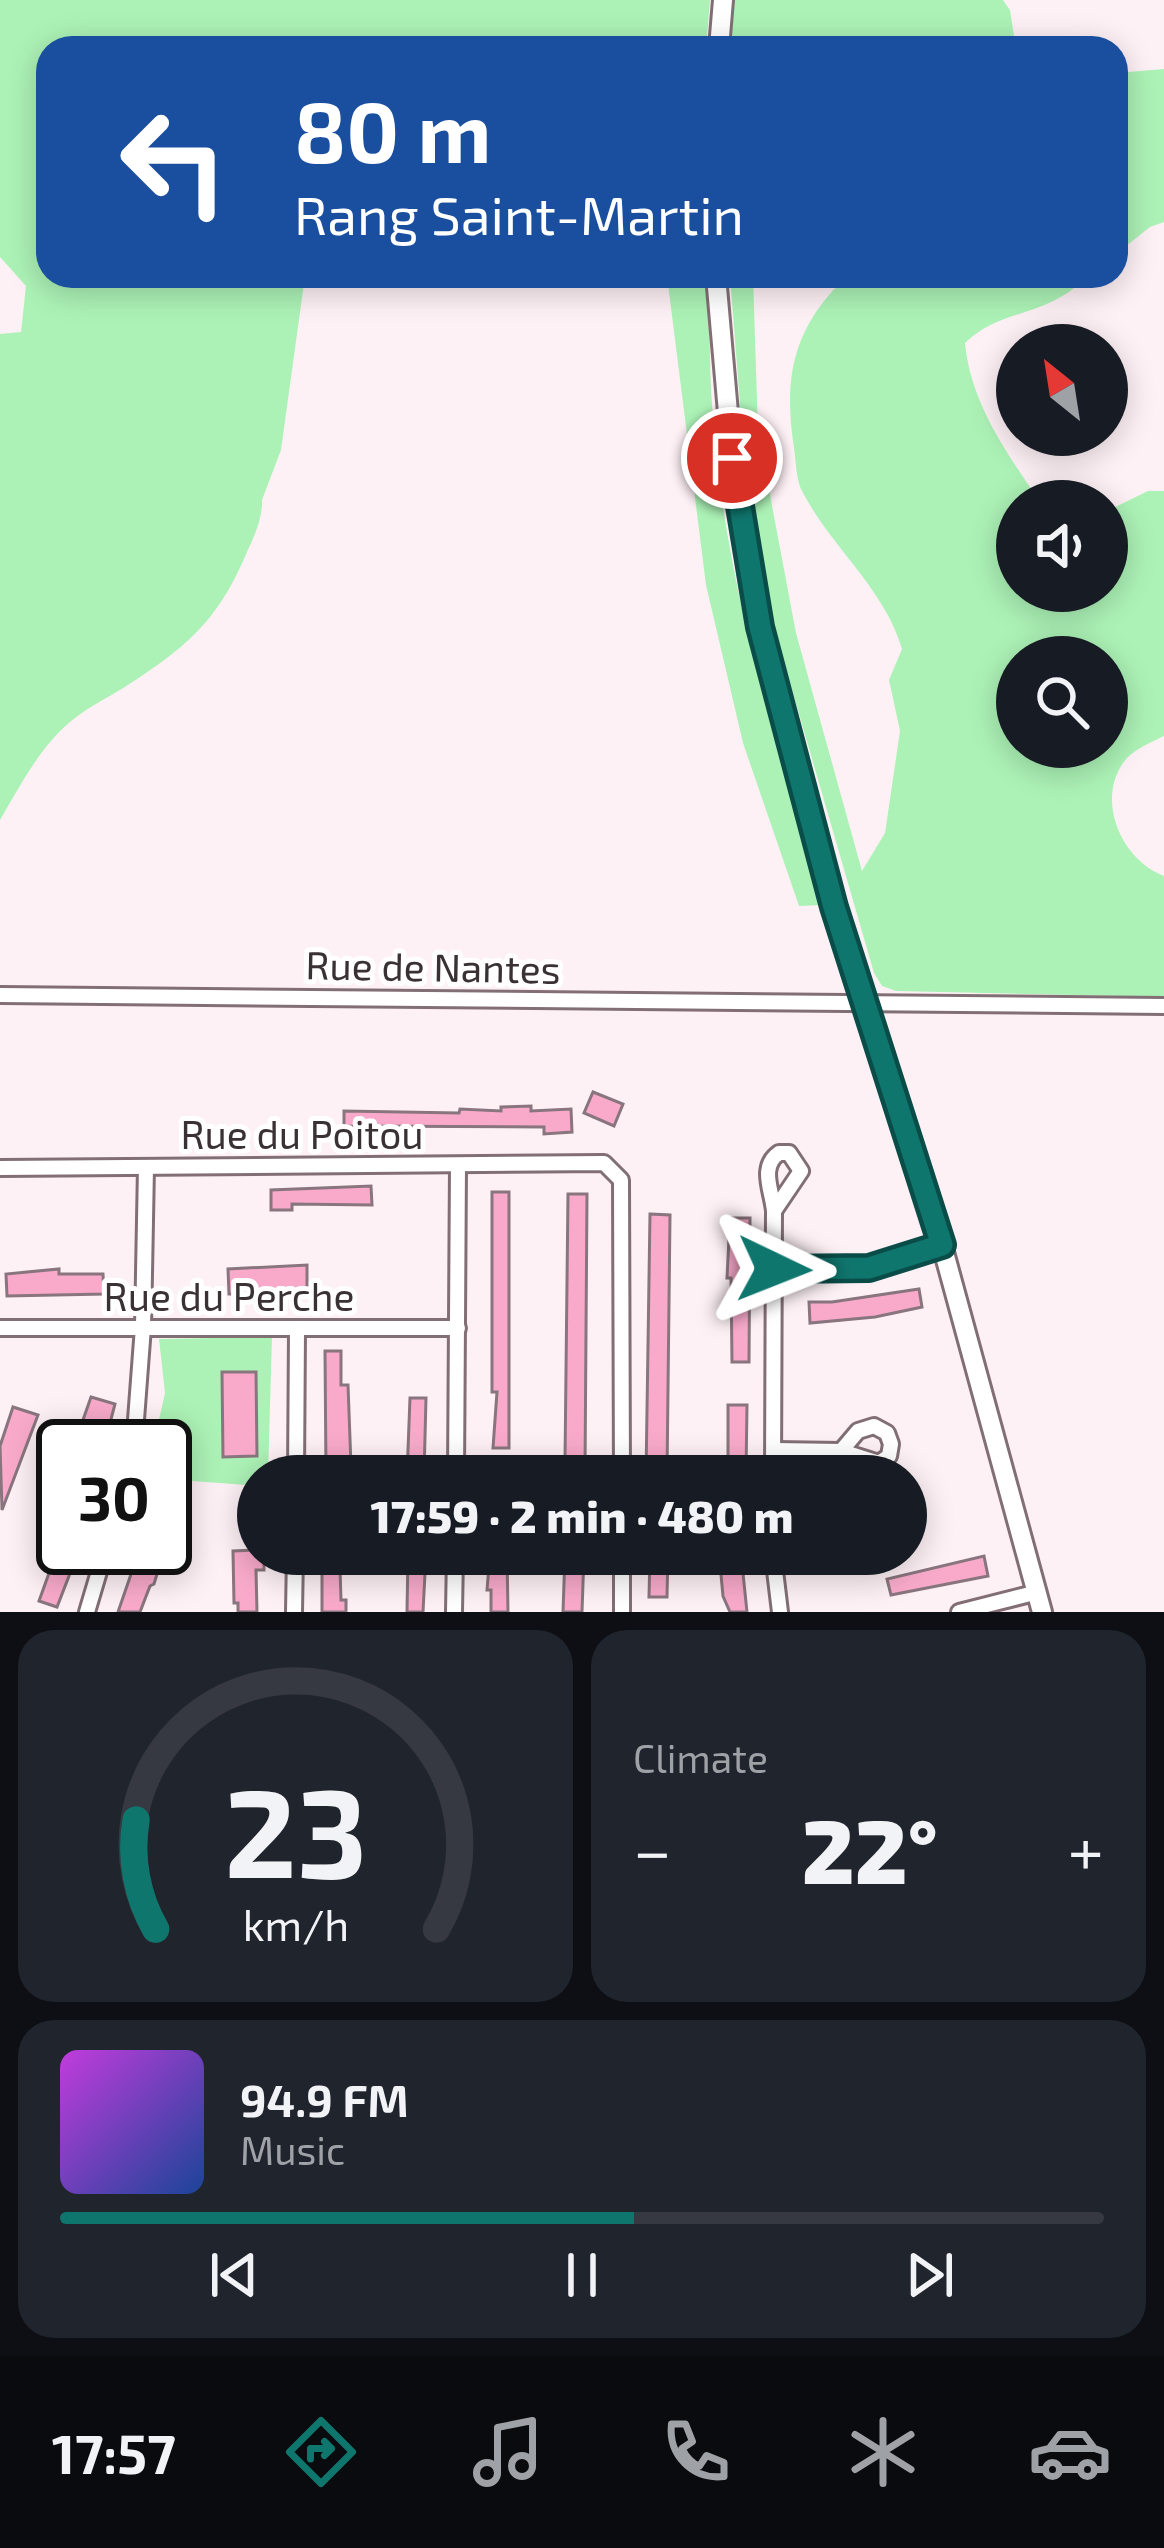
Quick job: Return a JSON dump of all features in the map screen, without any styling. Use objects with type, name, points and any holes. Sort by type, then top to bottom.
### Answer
[{"type":"street","points":[[720,36],[723,0]]},
{"type":"street","points":[[717,288],[732,458],[760,627],[834,907],[942,1245],[1040,1602],[959,1612]]},
{"type":"street","name":"Rue de Nantes","points":[[0,995],[1164,1006]]},
{"type":"street","name":"Rue du Poitou","points":[[0,1168],[604,1163],[621,1180],[622,1455]]},
{"type":"street","points":[[456,1455],[458,1166]]},
{"type":"street","points":[[136,1419],[146,1167]]},
{"type":"street","points":[[774,1211],[774,1455]]},
{"type":"street","points":[[774,1269],[869,1268],[942,1245]]},
{"type":"street","name":"Rue du Perche","points":[[1,1330],[458,1328]]},
{"type":"street","points":[[296,1455],[297,1330]]},
{"type":"street","points":[[774,1450],[841,1451]]},
{"type":"street","points":[[87,1612],[98,1575]]},
{"type":"street","points":[[295,1575],[295,1612]]},
{"type":"street","points":[[454,1612],[455,1575]]},
{"type":"street","points":[[622,1575],[622,1612]]},
{"type":"street","points":[[776,1575],[780,1612]]},
{"type":"green space","points":[[0,0],[710,0],[707,36],[36,36],[36,288],[303,288],[281,450],[236,576],[212,614],[183,645],[59,732],[0,820],[0,334],[21,332],[26,286],[0,257]]},
{"type":"green space","points":[[732,0],[1003,0],[1010,10],[1014,36],[728,36]]},
{"type":"green space","points":[[1164,69],[1164,222],[1128,244],[1128,72]]},
{"type":"green space","points":[[669,288],[709,288],[712,404],[727,532],[754,658],[822,905],[799,906],[743,743],[706,585]]},
{"type":"green space","points":[[731,288],[753,288],[758,431],[796,633],[862,871],[885,833],[900,731],[889,680],[902,649],[883,607],[799,483],[790,402],[801,341],[835,288],[1074,288],[1052,302],[989,326],[965,343],[974,386],[996,432],[996,456],[1010,456],[1026,480],[996,480],[996,612],[1128,612],[1128,501],[1148,491],[1164,491],[1164,736],[1128,757],[1128,636],[996,636],[996,768],[1120,768],[1112,795],[1118,828],[1136,857],[1164,876],[1164,997],[896,991],[882,986],[874,973],[775,631],[745,468]]},
{"type":"green space","points":[[272,1337],[269,1455],[237,1455],[237,1484],[192,1481],[192,1419],[159,1419],[165,1393],[159,1339]]},
{"type":"building","points":[[593,1092],[623,1104],[614,1126],[584,1113]]},
{"type":"building","points":[[531,1106],[531,1111],[571,1109],[572,1132],[544,1134],[544,1127],[344,1126],[344,1111],[459,1113],[460,1109],[501,1111],[501,1107]]},
{"type":"building","points":[[371,1186],[372,1205],[292,1204],[292,1210],[271,1210],[271,1190]]},
{"type":"building","points":[[492,1192],[509,1192],[509,1448],[493,1448],[497,1392],[492,1392]]},
{"type":"building","points":[[568,1194],[587,1194],[585,1455],[565,1455]]},
{"type":"building","points":[[650,1214],[670,1215],[667,1455],[646,1455]]},
{"type":"building","points":[[730,1218],[750,1218],[749,1362],[732,1362],[731,1278],[727,1278]]},
{"type":"building","points":[[307,1265],[307,1294],[229,1294],[228,1269]]},
{"type":"building","points":[[59,1269],[59,1274],[103,1274],[104,1294],[7,1296],[6,1274]]},
{"type":"building","points":[[919,1289],[922,1307],[810,1323],[809,1302]]},
{"type":"building","points":[[325,1351],[341,1351],[341,1385],[348,1385],[351,1455],[326,1455]]},
{"type":"building","points":[[222,1372],[256,1372],[257,1455],[223,1457]]},
{"type":"building","points":[[91,1397],[115,1404],[111,1419],[83,1419]]},
{"type":"building","points":[[410,1398],[426,1398],[425,1455],[408,1455]]},
{"type":"building","points":[[728,1405],[747,1405],[746,1455],[728,1455]]},
{"type":"building","points":[[13,1407],[38,1415],[2,1510],[0,1446]]},
{"type":"building","points":[[233,1551],[237,1551],[237,1575],[256,1575],[257,1612],[238,1612],[238,1603],[234,1603]]},
{"type":"building","points":[[984,1556],[988,1576],[891,1595],[887,1579],[927,1575],[927,1570]]},
{"type":"building","points":[[48,1575],[69,1575],[57,1607],[39,1601]]},
{"type":"building","points":[[131,1575],[157,1575],[140,1612],[118,1612]]},
{"type":"building","points":[[322,1575],[340,1575],[346,1612],[322,1612]]},
{"type":"building","points":[[408,1575],[425,1575],[423,1612],[407,1612]]},
{"type":"building","points":[[488,1575],[507,1575],[508,1612],[491,1612],[491,1590],[487,1590]]},
{"type":"building","points":[[564,1575],[583,1575],[582,1612],[563,1612]]},
{"type":"building","points":[[650,1575],[668,1575],[667,1597],[649,1597]]},
{"type":"building","points":[[721,1575],[743,1575],[747,1612],[730,1612]]},
{"type":"route","points":[[732,458],[760,627],[834,907],[942,1245],[869,1268],[774,1269]]}]
